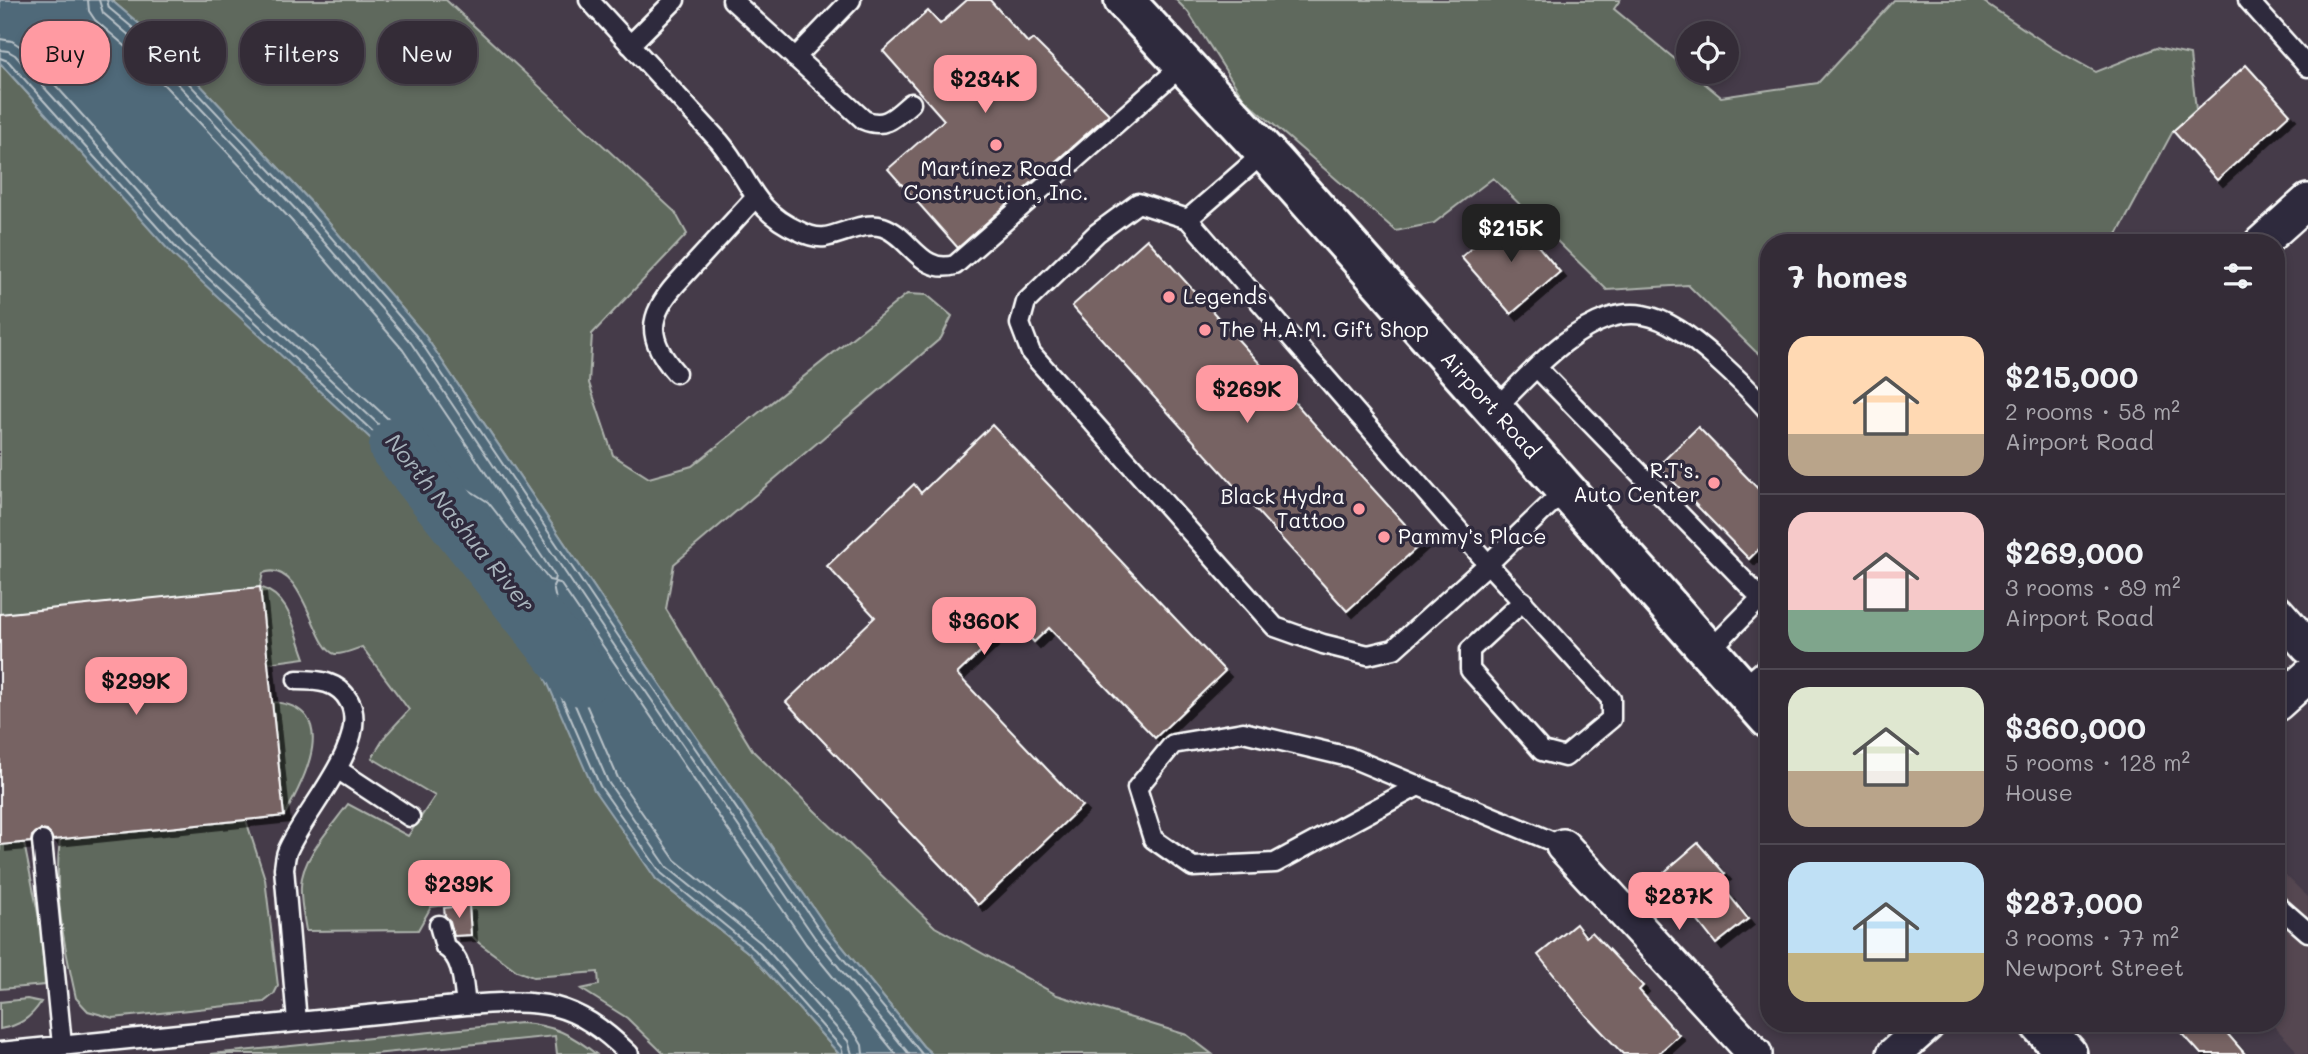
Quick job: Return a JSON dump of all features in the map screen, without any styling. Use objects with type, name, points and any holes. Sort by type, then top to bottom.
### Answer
[{"type":"main road","name":"Airport Road","points":[[1124,0],[1265,152],[1709,651],[1760,694]]},
{"type":"main road","points":[[2047,1032],[2067,1054]]},
{"type":"street","points":[[2271,234],[2308,201]]},
{"type":"street","points":[[2285,621],[2308,647]]},
{"type":"street","points":[[2285,697],[2308,676]]},
{"type":"street","points":[[1563,846],[1755,1054]]},
{"type":"street","points":[[1894,1054],[1919,1032]]},
{"type":"lane","points":[[589,0],[735,160],[755,198],[776,219],[822,238],[869,225],[881,227],[893,232],[934,266],[944,268],[955,265],[1184,64]]},
{"type":"lane","points":[[630,45],[675,0]]},
{"type":"lane","points":[[732,0],[864,120],[872,124],[890,121],[911,103]]},
{"type":"lane","points":[[795,58],[850,0]]},
{"type":"lane","points":[[2248,0],[2308,67]]},
{"type":"lane","points":[[1188,219],[1265,152]]},
{"type":"lane","points":[[676,373],[659,352],[654,336],[658,309],[665,296],[755,198]]},
{"type":"lane","points":[[1523,601],[1470,650],[1470,670],[1542,751],[1565,757],[1611,719],[1611,699],[1523,601],[1488,564],[1188,219],[1138,203],[1097,233],[1026,302],[1020,324],[1031,353],[1275,627],[1323,645],[1368,655],[1394,649],[1488,564],[1565,490]]},
{"type":"lane","points":[[1494,410],[1563,344],[1610,317],[1641,314],[1662,319],[1688,334],[1760,401]]},
{"type":"lane","points":[[1537,368],[1760,589]]},
{"type":"lane","points":[[1709,651],[1760,599]]},
{"type":"lane","points":[[296,1022],[284,868],[286,857],[295,837],[337,769],[350,740],[353,715],[351,705],[337,687],[313,680],[297,680]]},
{"type":"lane","points":[[1418,786],[1275,863],[1193,867],[1153,839],[1137,788],[1173,744],[1243,732],[1349,757],[1563,846]]},
{"type":"lane","points":[[337,769],[410,817]]},
{"type":"lane","points":[[42,841],[62,1045]]},
{"type":"lane","points":[[2285,912],[2308,932]]},
{"type":"lane","points":[[439,925],[445,947],[452,951],[458,960],[466,1005]]},
{"type":"lane","points":[[0,1052],[526,1001],[559,1007],[581,1017],[629,1054]]},
{"type":"shaded area","points":[[2285,875],[2308,897],[2308,1054],[2296,1054],[2295,1049],[2279,1032],[2285,1032]]},
{"type":"green space","points":[[111,0],[446,0],[469,21],[378,21],[378,84],[477,84],[477,29],[675,212],[687,234],[592,334],[589,383],[613,455],[649,478],[692,466],[907,294],[927,295],[952,316],[941,338],[674,564],[666,609],[753,751],[935,927],[1057,995],[1187,1035],[1212,1054],[932,1054],[923,1046],[828,929],[424,334],[311,202],[199,84],[226,84],[226,21],[136,21]]},
{"type":"green space","points":[[1176,0],[1620,0],[1614,9],[1676,60],[1676,84],[1705,84],[1721,97],[1818,83],[1894,0],[1981,0],[2051,47],[2096,72],[2156,48],[2190,55],[2196,110],[2173,131],[2117,234],[1760,234],[1760,355],[1688,285],[1607,290],[1493,178],[1434,223],[1396,231],[1244,99],[1188,12]]},
{"type":"green space","points":[[0,63],[61,130],[440,503],[470,521],[531,599],[544,675],[656,879],[750,954],[839,1054],[664,1054],[627,1018],[581,989],[599,985],[598,972],[533,977],[517,971],[479,943],[471,935],[468,902],[431,907],[418,930],[306,931],[301,897],[302,876],[318,843],[348,804],[408,836],[435,796],[372,758],[386,735],[409,710],[362,647],[338,654],[327,649],[298,591],[288,579],[277,572],[263,573],[260,587],[279,598],[285,606],[305,658],[268,663],[0,614]]},
{"type":"green space","points":[[272,702],[294,707],[307,717],[312,731],[308,766],[284,816]]},
{"type":"green space","points":[[246,820],[265,879],[278,986],[274,994],[264,1002],[113,1018],[88,1011],[76,998],[64,939],[58,879],[60,839]]},
{"type":"green space","points":[[24,843],[41,928],[45,985],[0,989],[0,845]]},
{"type":"green space","points":[[27,999],[41,1002],[24,1020],[0,1029],[0,1002]]},
{"type":"green space","points":[[521,1023],[561,1032],[596,1054],[557,1054],[555,1036],[374,1054],[211,1054]]},
{"type":"water","points":[[0,0],[111,0],[136,21],[124,21],[124,84],[199,84],[311,202],[424,334],[828,929],[932,1054],[839,1054],[750,954],[656,879],[594,790],[544,675],[530,599],[470,521],[440,503],[173,255],[0,63]]},
{"type":"building","name":"Martínez Road Construction, Inc.","points":[[967,0],[990,0],[1028,43],[1033,39],[1109,114],[958,248],[888,169],[944,120],[883,51],[928,11],[940,24]]},
{"type":"building","points":[[2246,65],[2290,114],[2217,180],[2173,131]]},
{"type":"building","points":[[1511,214],[1560,272],[1511,314],[1461,257]]},
{"type":"building","points":[[1147,239],[1422,543],[1347,611],[1072,306]]},
{"type":"building","points":[[992,425],[1225,671],[1155,738],[1049,628],[1034,642],[1014,620],[957,674],[1082,806],[978,905],[786,702],[875,617],[827,566],[914,484],[921,493]]},
{"type":"building","name":"R.T's. Auto Center","points":[[1698,427],[1760,491],[1760,548],[1749,559],[1658,466]]},
{"type":"building","points":[[260,587],[284,816],[53,840],[47,831],[40,830],[32,836],[31,842],[0,845],[0,614]]},
{"type":"building","points":[[1698,843],[1725,874],[1717,880],[1748,919],[1716,944],[1682,901],[1676,906],[1654,881]]},
{"type":"building","points":[[469,905],[471,935],[454,936],[444,908]]},
{"type":"building","points":[[1576,924],[1586,937],[1592,932],[1643,986],[1639,990],[1679,1035],[1658,1054],[1623,1054],[1586,1015],[1538,955]]},
{"type":"building","points":[[2181,1032],[2226,1032],[2245,1054],[2201,1054]]},
{"type":"waterway","name":"North Nashua River","points":[[398,446],[581,677]]},
{"type":"place","name":"Martínez Road Construction, Inc.","points":[[996,145]]},
{"type":"place","name":"Legends","points":[[1169,297]]},
{"type":"place","name":"The H.A.M. Gift Shop","points":[[1205,330]]},
{"type":"place","name":"R.T's. Auto Center","points":[[1714,483]]},
{"type":"place","name":"Black Hydra Tattoo","points":[[1359,509]]},
{"type":"place","name":"Pammy's Place","points":[[1384,537]]}]
